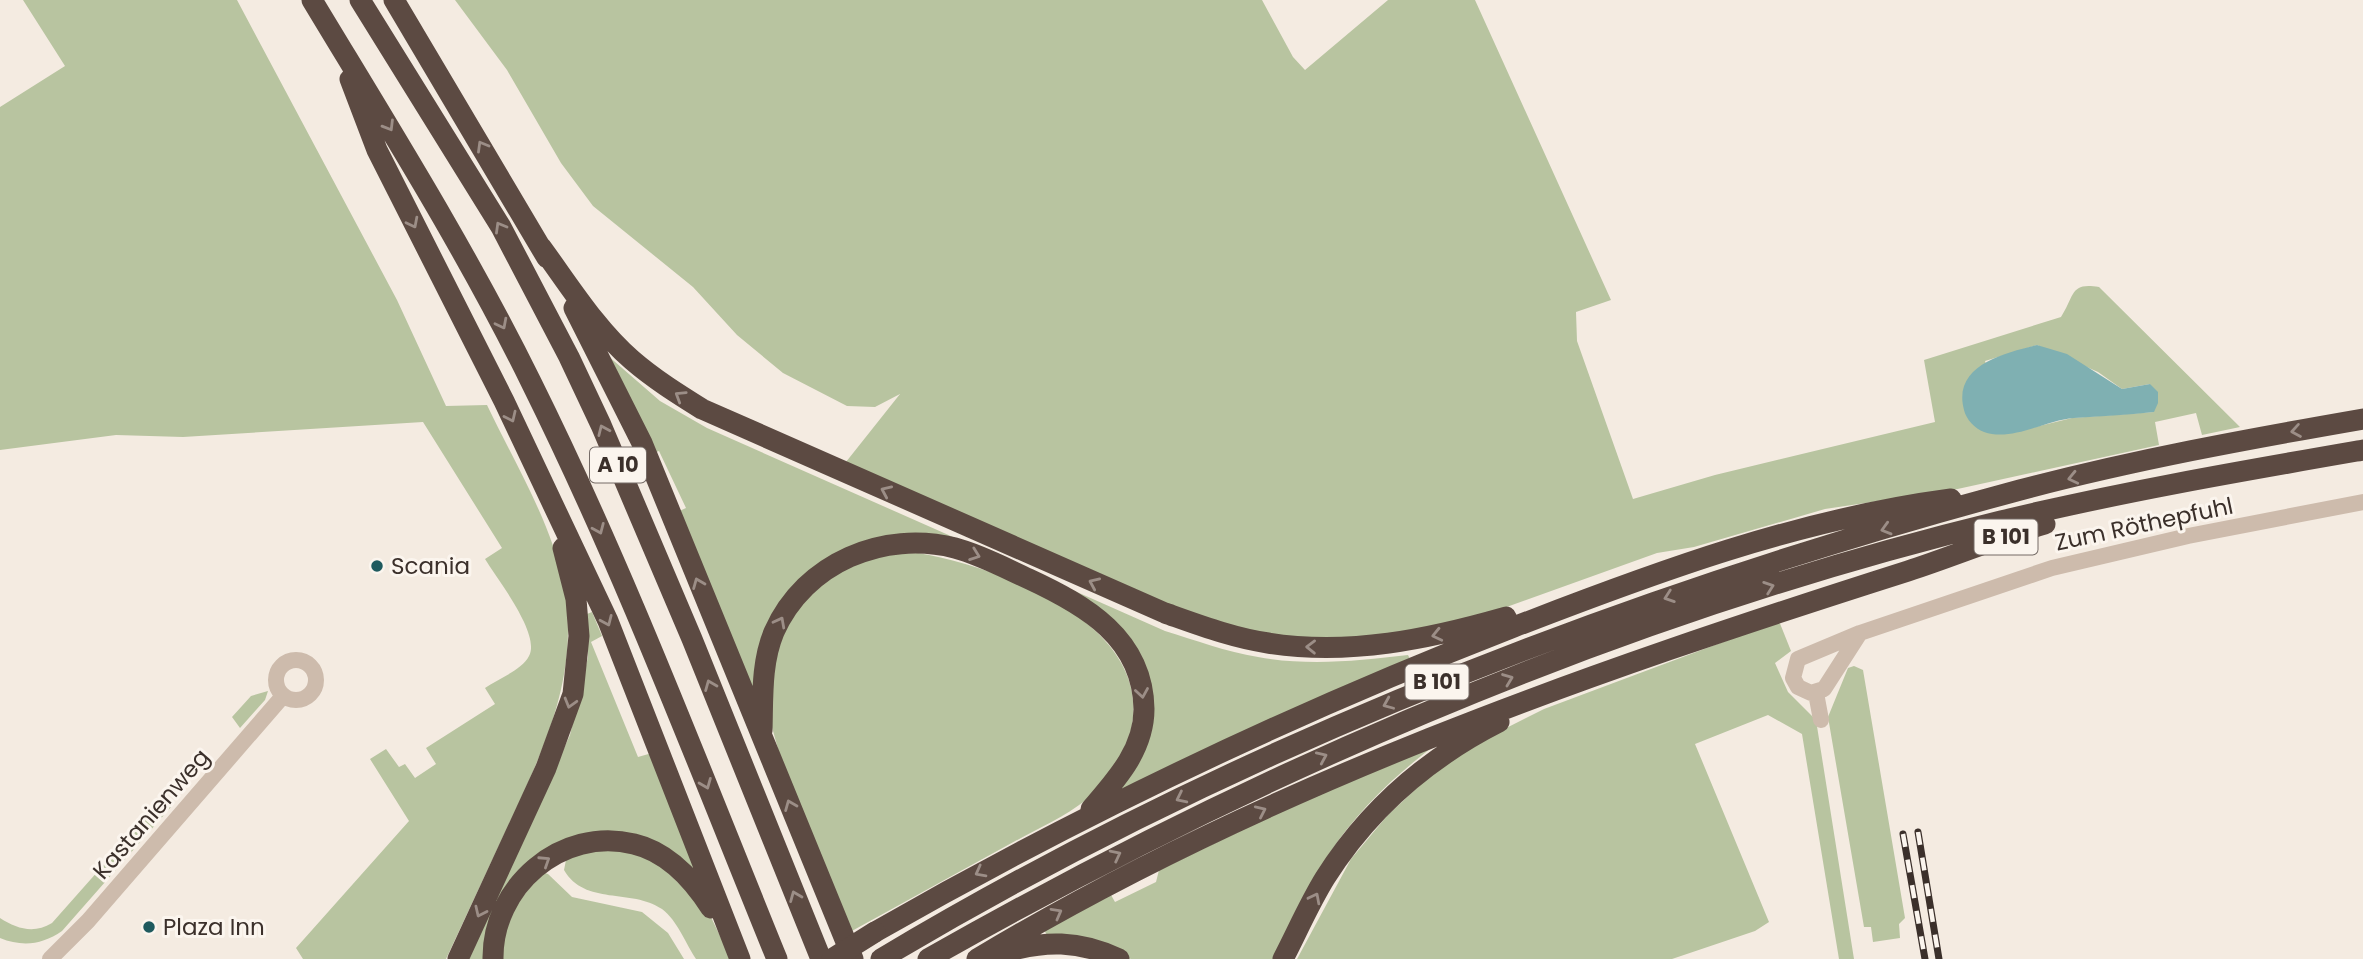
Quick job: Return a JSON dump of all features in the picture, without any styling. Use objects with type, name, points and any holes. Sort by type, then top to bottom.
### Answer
[{"type":"highway","name":"A 10","points":[[312,0],[490,300],[574,470],[660,670],[777,959]]},
{"type":"highway","name":"A 10","points":[[359,0],[501,228],[569,357],[601,425],[692,639],[821,959]]},
{"type":"highway","points":[[394,0],[541,247],[642,443],[853,959]]},
{"type":"highway","points":[[341,47],[377,150],[608,621],[738,959]]},
{"type":"highway","points":[[541,247],[597,322],[630,359],[666,387],[702,409],[1111,591],[1227,635],[1297,647],[1403,642],[1598,593]]},
{"type":"highway","name":"B 101","points":[[883,958],[1042,868],[1262,758],[1432,684],[1595,622],[1794,555],[2022,490],[2183,453],[2363,419]]},
{"type":"highway","name":"B 101","points":[[928,959],[1060,884],[1258,786],[1445,704],[1608,642],[1794,579],[1997,522],[2223,474],[2363,450]]},
{"type":"highway","name":"B 101","points":[[977,959],[1113,884],[1279,802],[1444,730],[1790,607],[1908,571],[2028,529],[2223,474]]},
{"type":"highway","name":"B 101","points":[[832,959],[875,932],[1084,817],[1171,774],[1327,704],[1598,593],[1798,529],[1922,503],[2022,490]]},
{"type":"highway","points":[[457,959],[546,768],[573,694],[578,661],[576,599],[547,492]]},
{"type":"highway","points":[[761,737],[767,654],[787,610],[803,589],[845,558],[879,546],[914,542],[976,554],[1066,596],[1109,627],[1135,665],[1142,689],[1142,727],[1130,758],[1116,780],[1084,817]]},
{"type":"highway","points":[[1283,959],[1325,879],[1353,839],[1393,794],[1448,752],[1484,729],[1573,685]]},
{"type":"highway","points":[[493,959],[498,920],[518,883],[551,856],[594,842],[635,844],[662,856],[684,873],[714,912],[738,959]]},
{"type":"highway","points":[[985,959],[1028,945],[1064,943],[1091,948],[1119,959]]},
{"type":"street","name":"Zum Röthepfuhl","points":[[1816,693],[1806,692],[1798,687],[1792,673],[1798,659],[1860,633],[2052,568],[2188,536],[2363,502]]},
{"type":"street","points":[[1821,720],[1816,693],[1828,685],[1860,633]]},
{"type":"street","points":[[1820,648],[1836,651],[1840,658],[1838,670]]},
{"type":"street","name":"Kastanienweg","points":[[50,959],[96,911],[283,696]]},
{"type":"green space","points":[[23,0],[237,0],[397,300],[446,406],[487,405],[531,493],[551,539],[564,586],[568,618],[563,679],[556,709],[535,767],[446,959],[303,959],[296,948],[409,821],[370,759],[386,749],[399,767],[405,764],[415,778],[436,764],[426,748],[495,704],[485,688],[515,670],[529,656],[531,646],[524,621],[485,559],[502,548],[423,422],[183,437],[116,435],[0,450],[0,107],[65,66]]},
{"type":"green space","points":[[455,0],[1262,0],[1293,57],[1305,70],[1388,0],[1475,0],[1611,300],[1576,312],[1577,341],[1633,499],[1715,475],[1935,422],[1924,360],[2061,317],[2074,292],[2083,286],[2099,287],[2240,427],[2202,435],[2196,413],[2155,422],[2159,445],[1953,490],[1825,509],[1694,547],[1657,553],[1465,622],[1343,643],[1227,629],[842,467],[900,394],[875,407],[847,406],[783,373],[737,335],[693,287],[593,206],[561,163],[507,70]],"holes":[[[2037,345],[2098,372],[2122,389],[2150,384],[2154,412],[2072,418],[2010,433],[1985,361]]]},
{"type":"green space","points":[[599,348],[660,401],[707,428],[1165,631],[1234,652],[1277,660],[1333,662],[1408,655],[1410,659],[1118,793],[1137,762],[1135,654],[979,552],[840,552],[756,659],[753,688],[675,513],[686,508],[659,451],[649,455]]},
{"type":"green space","points":[[918,553],[952,560],[1028,587],[1064,607],[1096,631],[1119,660],[1132,693],[1131,730],[1107,777],[1093,794],[1077,807],[850,932],[780,756],[770,720],[768,685],[788,617],[838,570],[886,554]]},
{"type":"green space","points":[[592,612],[602,636],[591,642],[638,757],[652,753],[700,874],[645,843],[536,859],[485,959],[467,959],[570,735],[588,657],[587,614]]},
{"type":"green space","points":[[1779,621],[1791,651],[1775,663],[1788,692],[1816,720],[1854,959],[1839,959],[1802,734],[1768,715],[1695,744],[1769,922],[1755,931],[1672,959],[1297,959],[1351,859],[1387,816],[1435,771],[1461,751],[1544,709]]},
{"type":"green space","points":[[1854,666],[1863,670],[1905,918],[1899,924],[1900,938],[1873,942],[1871,927],[1864,927],[1828,717],[1848,668]]},
{"type":"green space","points":[[268,691],[265,700],[240,728],[232,717],[251,696]]},
{"type":"green space","points":[[1438,743],[1407,767],[1352,822],[1314,880],[1273,959],[1131,959],[1047,935],[1044,930],[1111,895],[1115,902],[1156,882],[1159,870],[1302,801]]},
{"type":"green space","points":[[161,800],[171,807],[62,931],[32,943],[16,943],[0,938],[0,918],[26,929],[52,923]]},
{"type":"green space","points":[[612,849],[654,859],[709,913],[731,959],[696,959],[677,926],[662,909],[637,899],[596,893],[573,881],[564,870],[566,860],[576,854]]},
{"type":"green space","points":[[542,872],[548,874],[572,897],[642,912],[668,933],[684,959],[498,959],[504,921]]},
{"type":"water","points":[[2037,345],[2067,354],[2122,389],[2150,384],[2158,392],[2158,403],[2154,412],[2074,418],[2006,434],[1977,429],[1964,410],[1962,395],[1973,372],[1997,357]]},
{"type":"railway","points":[[1918,832],[1939,959]]},
{"type":"railway","points":[[1903,834],[1925,959]]},
{"type":"place","name":"Scania","points":[[377,566]]},
{"type":"place","name":"Plaza Inn","points":[[149,927]]}]
